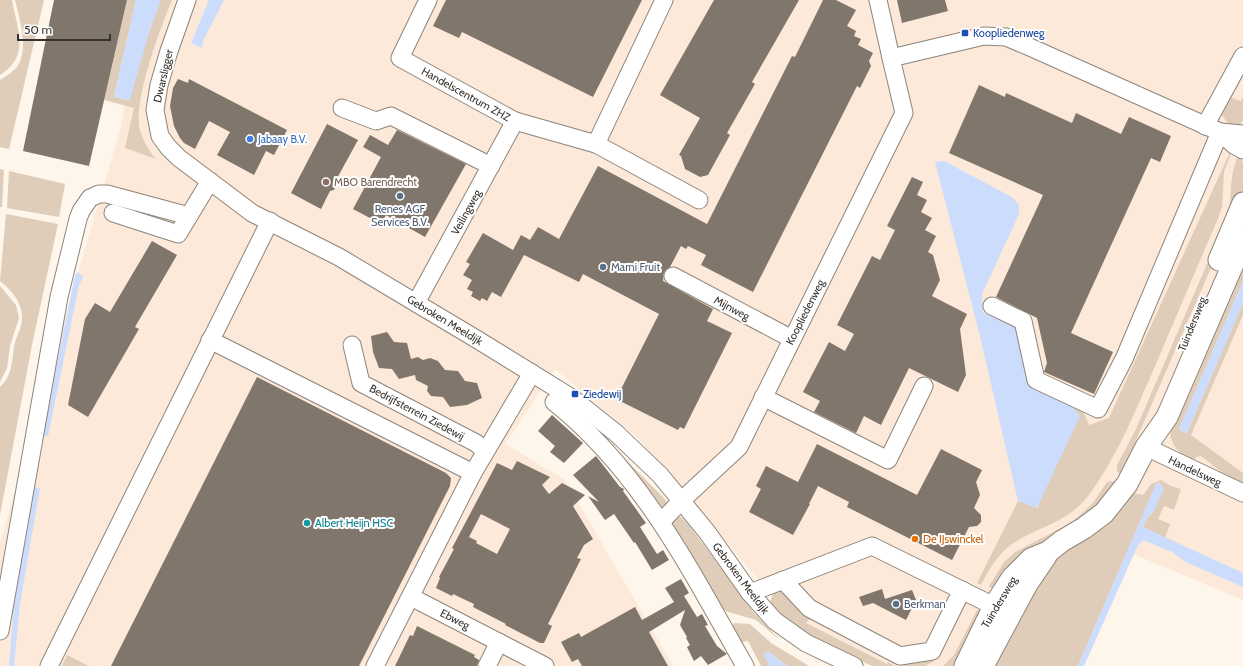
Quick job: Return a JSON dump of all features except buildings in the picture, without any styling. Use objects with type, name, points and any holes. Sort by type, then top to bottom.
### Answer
[{"type":"main road","name":"Tuindersweg","points":[[1146,447],[1157,412],[1243,203]]},
{"type":"main road","name":"Tuindersweg","points":[[965,666],[1002,610],[1048,552],[1104,513],[1127,484],[1146,447],[1167,417],[1243,241]]},
{"type":"main road","name":"Tuindersweg","points":[[983,666],[1002,610]]},
{"type":"street","name":"Dwarsligger","points":[[187,0],[159,85],[155,110],[160,136],[168,147],[190,166]]},
{"type":"street","name":"Handelscentrum ZHZ","points":[[428,0],[400,58],[515,121],[596,144],[699,200]]},
{"type":"street","points":[[596,144],[664,0]]},
{"type":"street","name":"Koopliedenweg","points":[[682,500],[739,447],[904,114],[878,0]]},
{"type":"street","points":[[891,58],[984,36],[1006,38],[1032,48],[1212,129],[1243,150]]},
{"type":"street","points":[[992,306],[1023,321],[1036,380],[1098,409],[1124,359],[1212,129],[1243,56]]},
{"type":"street","points":[[342,108],[376,121],[392,116],[491,166]]},
{"type":"street","name":"Veilingweg","points":[[416,303],[515,121]]},
{"type":"street","points":[[1212,129],[1243,134]]},
{"type":"street","name":"Gebroken Meeldijk","points":[[190,166],[252,213],[339,257],[572,398],[616,432],[660,475],[707,532],[750,593],[775,621],[792,635],[806,643],[854,666]]},
{"type":"street","points":[[113,213],[178,234],[210,181]]},
{"type":"street","points":[[0,631],[59,297],[80,214],[90,198],[99,194],[108,194],[189,216]]},
{"type":"street","points":[[49,666],[270,221]]},
{"type":"street","name":"Mijnweg","points":[[673,276],[792,339]]},
{"type":"street","points":[[210,340],[473,473]]},
{"type":"street","name":"Bedrijfsterrein Ziedewij","points":[[352,345],[361,383],[476,443],[485,451]]},
{"type":"street","points":[[375,666],[473,473],[532,373]]},
{"type":"street","points":[[763,397],[888,460],[924,386]]},
{"type":"street","points":[[554,402],[587,429],[619,463],[661,522],[745,666]]},
{"type":"street","name":"Handelsweg","points":[[1146,447],[1243,493]]},
{"type":"street","points":[[661,522],[682,500]]},
{"type":"street","points":[[750,593],[872,546],[1002,610]]},
{"type":"street","points":[[783,580],[809,608],[900,656],[932,650],[962,590]]},
{"type":"street","name":"Ebweg","points":[[411,597],[545,666]]},
{"type":"street","points":[[487,666],[499,642]]},
{"type":"shaded area","points":[[0,0],[12,0],[20,41],[16,59],[10,68],[0,75]]},
{"type":"shaded area","points":[[15,0],[44,0],[9,149],[0,147],[0,80],[17,67],[21,60],[23,51],[21,24]]},
{"type":"shaded area","points":[[127,0],[136,0],[114,97],[129,100],[150,29],[161,0],[172,0],[149,65],[140,102],[140,130],[146,146],[156,159],[125,148],[134,108],[104,100]]},
{"type":"shaded area","points":[[147,0],[1243,0],[1243,600],[1131,553],[1059,666],[891,666],[789,616],[638,438],[555,369],[505,444],[565,480],[673,666],[0,666],[0,543],[121,126],[141,16]]},
{"type":"shaded area","points":[[1229,97],[1241,101],[1243,97],[1243,120],[1238,127],[1228,124],[1221,113]]},
{"type":"shaded area","points":[[1231,150],[1232,151],[1224,172],[1222,207],[1219,216],[1134,415],[1099,481],[1080,505],[1062,519],[1022,538],[1007,548],[990,568],[981,585],[977,583],[1018,501],[1038,508],[1066,399],[1081,406],[1089,425],[1109,418]]},
{"type":"shaded area","points":[[1238,156],[1243,162],[1243,194],[1121,475],[1117,471],[1117,465],[1136,429],[1228,215],[1233,172]]},
{"type":"shaded area","points":[[0,169],[4,170],[2,207],[0,207]]},
{"type":"shaded area","points":[[9,171],[65,184],[59,217],[7,208]]},
{"type":"shaded area","points":[[6,214],[58,224],[32,345],[0,515],[0,387],[7,378],[11,368],[14,344],[22,322],[21,308],[15,296],[0,281]]},
{"type":"shaded area","points":[[1243,252],[1243,281],[1179,429],[1187,433],[1243,303],[1243,315],[1191,435],[1243,473],[1243,483],[1229,478],[1201,456],[1196,457],[1193,461],[1183,455],[1173,444],[1170,428]]},
{"type":"shaded area","points":[[0,286],[16,305],[19,318],[10,346],[7,368],[0,382]]},
{"type":"shaded area","points":[[583,423],[624,458],[663,497],[668,504],[660,512]]},
{"type":"shaded area","points":[[1161,480],[1171,486],[1181,489],[1174,510],[1164,506],[1158,519],[1170,524],[1165,538],[1143,527],[1147,517],[1152,514],[1162,486],[1159,483],[1156,484],[1078,666],[990,666],[1048,564],[1121,508],[1133,493],[1143,495],[1151,484]]},
{"type":"shaded area","points":[[1107,482],[1117,482],[1095,510],[994,588],[990,588],[989,586],[1004,562],[1015,552],[1071,523],[1093,503]]},
{"type":"shaded area","points":[[676,517],[681,517],[689,525],[754,613],[780,640],[756,620],[725,611],[718,606],[669,524]]},
{"type":"shaded area","points":[[790,586],[813,615],[806,623],[887,664],[888,662],[893,666],[873,666],[822,646],[783,621],[770,603],[773,593]]},
{"type":"shaded area","points":[[977,610],[979,610],[982,615],[961,666],[943,666],[954,655]]},
{"type":"shaded area","points":[[734,623],[750,624],[771,643],[809,666],[787,666],[769,652],[763,654],[770,666],[761,666],[748,641],[738,643],[730,629]]},
{"type":"shaded area","points":[[67,655],[89,666],[62,666]]},
{"type":"shaded area","points":[[932,656],[934,661],[925,666],[901,666]]},
{"type":"water","points":[[136,0],[161,0],[150,29],[130,100],[114,97]]},
{"type":"water","points":[[209,0],[224,0],[203,41],[202,48],[191,43]]},
{"type":"water","points":[[944,161],[1012,197],[1019,205],[1019,214],[982,294],[983,312],[1017,328],[1031,383],[1066,399],[1080,416],[1037,508],[1018,501],[980,336],[935,162]]},
{"type":"water","points":[[78,272],[83,277],[79,285],[48,436],[45,436],[43,433],[75,275]]},
{"type":"water","points":[[1243,281],[1243,303],[1187,433],[1181,432],[1179,429]]},
{"type":"water","points":[[1159,483],[1164,488],[1154,511],[1147,517],[1143,527],[1243,573],[1243,587],[1186,562],[1172,552],[1143,540],[1138,545],[1084,666],[1078,666],[1156,484]]},
{"type":"water","points":[[34,487],[40,488],[20,604],[14,666],[9,666],[14,604]]},
{"type":"water","points":[[769,652],[787,666],[770,666],[763,654]]},
{"type":"place","name":"Koopliedenweg","points":[[965,33]]},
{"type":"place","name":"Jabaay B.V.","points":[[250,139]]},
{"type":"place","name":"MBO Barendrecht","points":[[326,182]]},
{"type":"place","name":"Renes AGF Services B.V.","points":[[400,196]]},
{"type":"place","name":"Marni Fruit","points":[[603,267]]},
{"type":"place","name":"Ziedewij","points":[[575,394]]},
{"type":"place","name":"Albert Heijn HSC","points":[[307,523]]},
{"type":"place","name":"De IJswinckel","points":[[915,539]]},
{"type":"place","name":"Berkman","points":[[896,604]]}]
